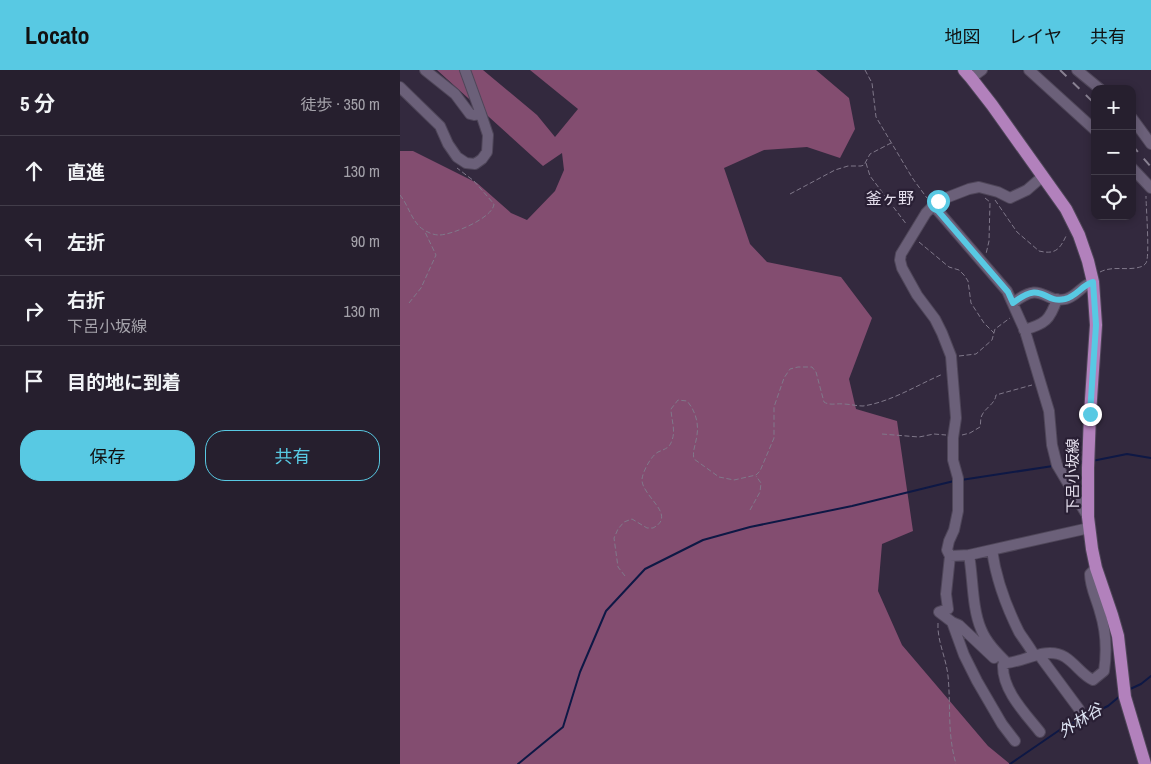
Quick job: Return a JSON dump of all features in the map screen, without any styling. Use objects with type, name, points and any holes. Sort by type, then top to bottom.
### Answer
[{"type":"main road","name":"下呂小坂線","points":[[968,74],[1066,209],[1083,246],[1092,278],[1096,325],[1090,414],[1089,522],[1096,568],[1116,629],[1125,697],[1145,764]]},
{"type":"street","points":[[425,70],[455,94],[470,114],[474,116],[481,114]]},
{"type":"street","points":[[437,70],[453,88],[455,94]]},
{"type":"street","points":[[400,87],[436,122],[457,157],[466,163],[475,164],[487,152],[488,135],[465,70]]},
{"type":"street","points":[[968,74],[982,70]]},
{"type":"street","points":[[1029,70],[1091,126]]},
{"type":"street","points":[[1077,70],[1095,85]]},
{"type":"street","points":[[1136,123],[1151,144]]},
{"type":"street","points":[[1136,172],[1150,187]]},
{"type":"street","points":[[939,612],[948,609],[946,594],[950,556],[947,550],[958,510],[958,481],[953,460],[953,435],[956,424],[951,356],[935,319],[902,268],[901,254],[933,205],[946,198],[979,187],[998,192],[1010,198],[1027,190],[1043,176]]},
{"type":"street","points":[[933,205],[1008,292],[1024,330],[1049,411],[1052,445],[1057,465],[1089,522],[992,550],[969,555],[950,556]]},
{"type":"street","points":[[1015,307],[1025,294],[1034,292],[1057,299],[1069,298],[1092,278]]},
{"type":"street","points":[[1024,330],[1041,325],[1049,318],[1057,299]]},
{"type":"street","points":[[992,550],[995,571],[1011,616],[1037,655],[1079,709]]},
{"type":"street","points":[[969,555],[980,628],[1005,664]]},
{"type":"street","points":[[1005,664],[1051,652],[1065,657],[1093,680],[1104,671],[1106,658],[1105,632],[1090,580],[1090,574],[1096,568]]},
{"type":"street","points":[[939,612],[952,622],[960,625],[1005,664]]},
{"type":"street","points":[[952,622],[964,655],[977,681],[1002,724],[1015,742]]},
{"type":"street","points":[[1005,664],[1002,672],[1008,689],[1040,732]]},
{"type":"path","points":[[866,70],[872,82],[876,117],[914,179],[933,205]]},
{"type":"path","points":[[790,194],[835,170],[848,166],[861,166],[866,162],[870,154],[892,143]]},
{"type":"path","points":[[866,162],[870,176],[913,234],[949,267],[959,270],[964,274],[968,281],[971,303],[984,323],[994,333]]},
{"type":"path","points":[[400,195],[415,221],[425,231],[435,235],[449,234],[486,216],[494,207],[494,204],[474,181],[456,167]]},
{"type":"path","points":[[1092,278],[1112,268],[1133,268],[1143,266],[1147,262],[1146,193],[1150,187]]},
{"type":"path","points":[[972,188],[990,202],[989,241],[984,264]]},
{"type":"path","points":[[998,192],[995,202],[1017,232],[1039,251],[1057,251],[1060,249],[1067,234],[1076,228]]},
{"type":"path","points":[[409,303],[421,288],[436,255],[424,234],[425,231]]},
{"type":"path","points":[[951,356],[976,354],[992,340],[995,329],[1010,319],[1015,307]]},
{"type":"path","points":[[625,576],[618,567],[614,538],[624,522],[632,519],[647,528],[653,528],[661,521],[660,508],[645,490],[642,480],[644,472],[656,453],[667,450],[672,440],[674,432],[671,409],[678,400],[687,401],[695,412],[698,428],[693,454],[694,459],[718,477],[734,480],[756,475],[760,471],[774,438],[774,407],[784,378],[790,369],[812,367],[826,404],[863,406],[906,391],[952,369]]},
{"type":"path","points":[[882,434],[919,437],[934,434],[953,435],[970,433],[980,428],[984,412],[999,394],[1040,382]]},
{"type":"path","points":[[750,510],[760,492],[761,483],[756,475]]},
{"type":"path","points":[[939,612],[938,637],[947,669],[948,724],[956,764]]},
{"type":"shaded area","points":[[437,70],[483,70],[537,115],[555,137],[578,109],[530,70],[816,70],[849,98],[855,129],[840,158],[807,147],[764,150],[724,168],[750,244],[767,262],[841,277],[872,318],[849,379],[856,409],[897,421],[913,531],[882,544],[878,591],[902,645],[988,746],[1010,764],[400,764],[400,151],[413,151],[477,183],[511,213],[527,220],[555,191],[564,170],[562,153],[543,166]]},
{"type":"waterway","points":[[1092,461],[1127,454],[1151,458]]},
{"type":"waterway","points":[[1062,465],[1082,462]]},
{"type":"waterway","points":[[961,480],[1053,466]]},
{"type":"waterway","points":[[518,764],[563,727],[580,672],[606,611],[645,569],[703,540],[750,527],[852,506],[954,481]]},
{"type":"waterway","name":"外林谷","points":[[1128,690],[1141,684],[1151,676]]},
{"type":"waterway","name":"外林谷","points":[[1010,764],[1064,727],[1108,706],[1120,696]]},
{"type":"railway","points":[[1060,70],[1091,100]]},
{"type":"railway","points":[[1136,150],[1151,167]]},
{"type":"district","name":"釜ヶ野","points":[[890,198]]},
{"type":"route","points":[[938,201],[933,205],[1008,292],[1013,303],[1025,294],[1034,292],[1046,294],[1057,299],[1066,299],[1075,295],[1086,284],[1093,282],[1096,325],[1090,414]]}]
